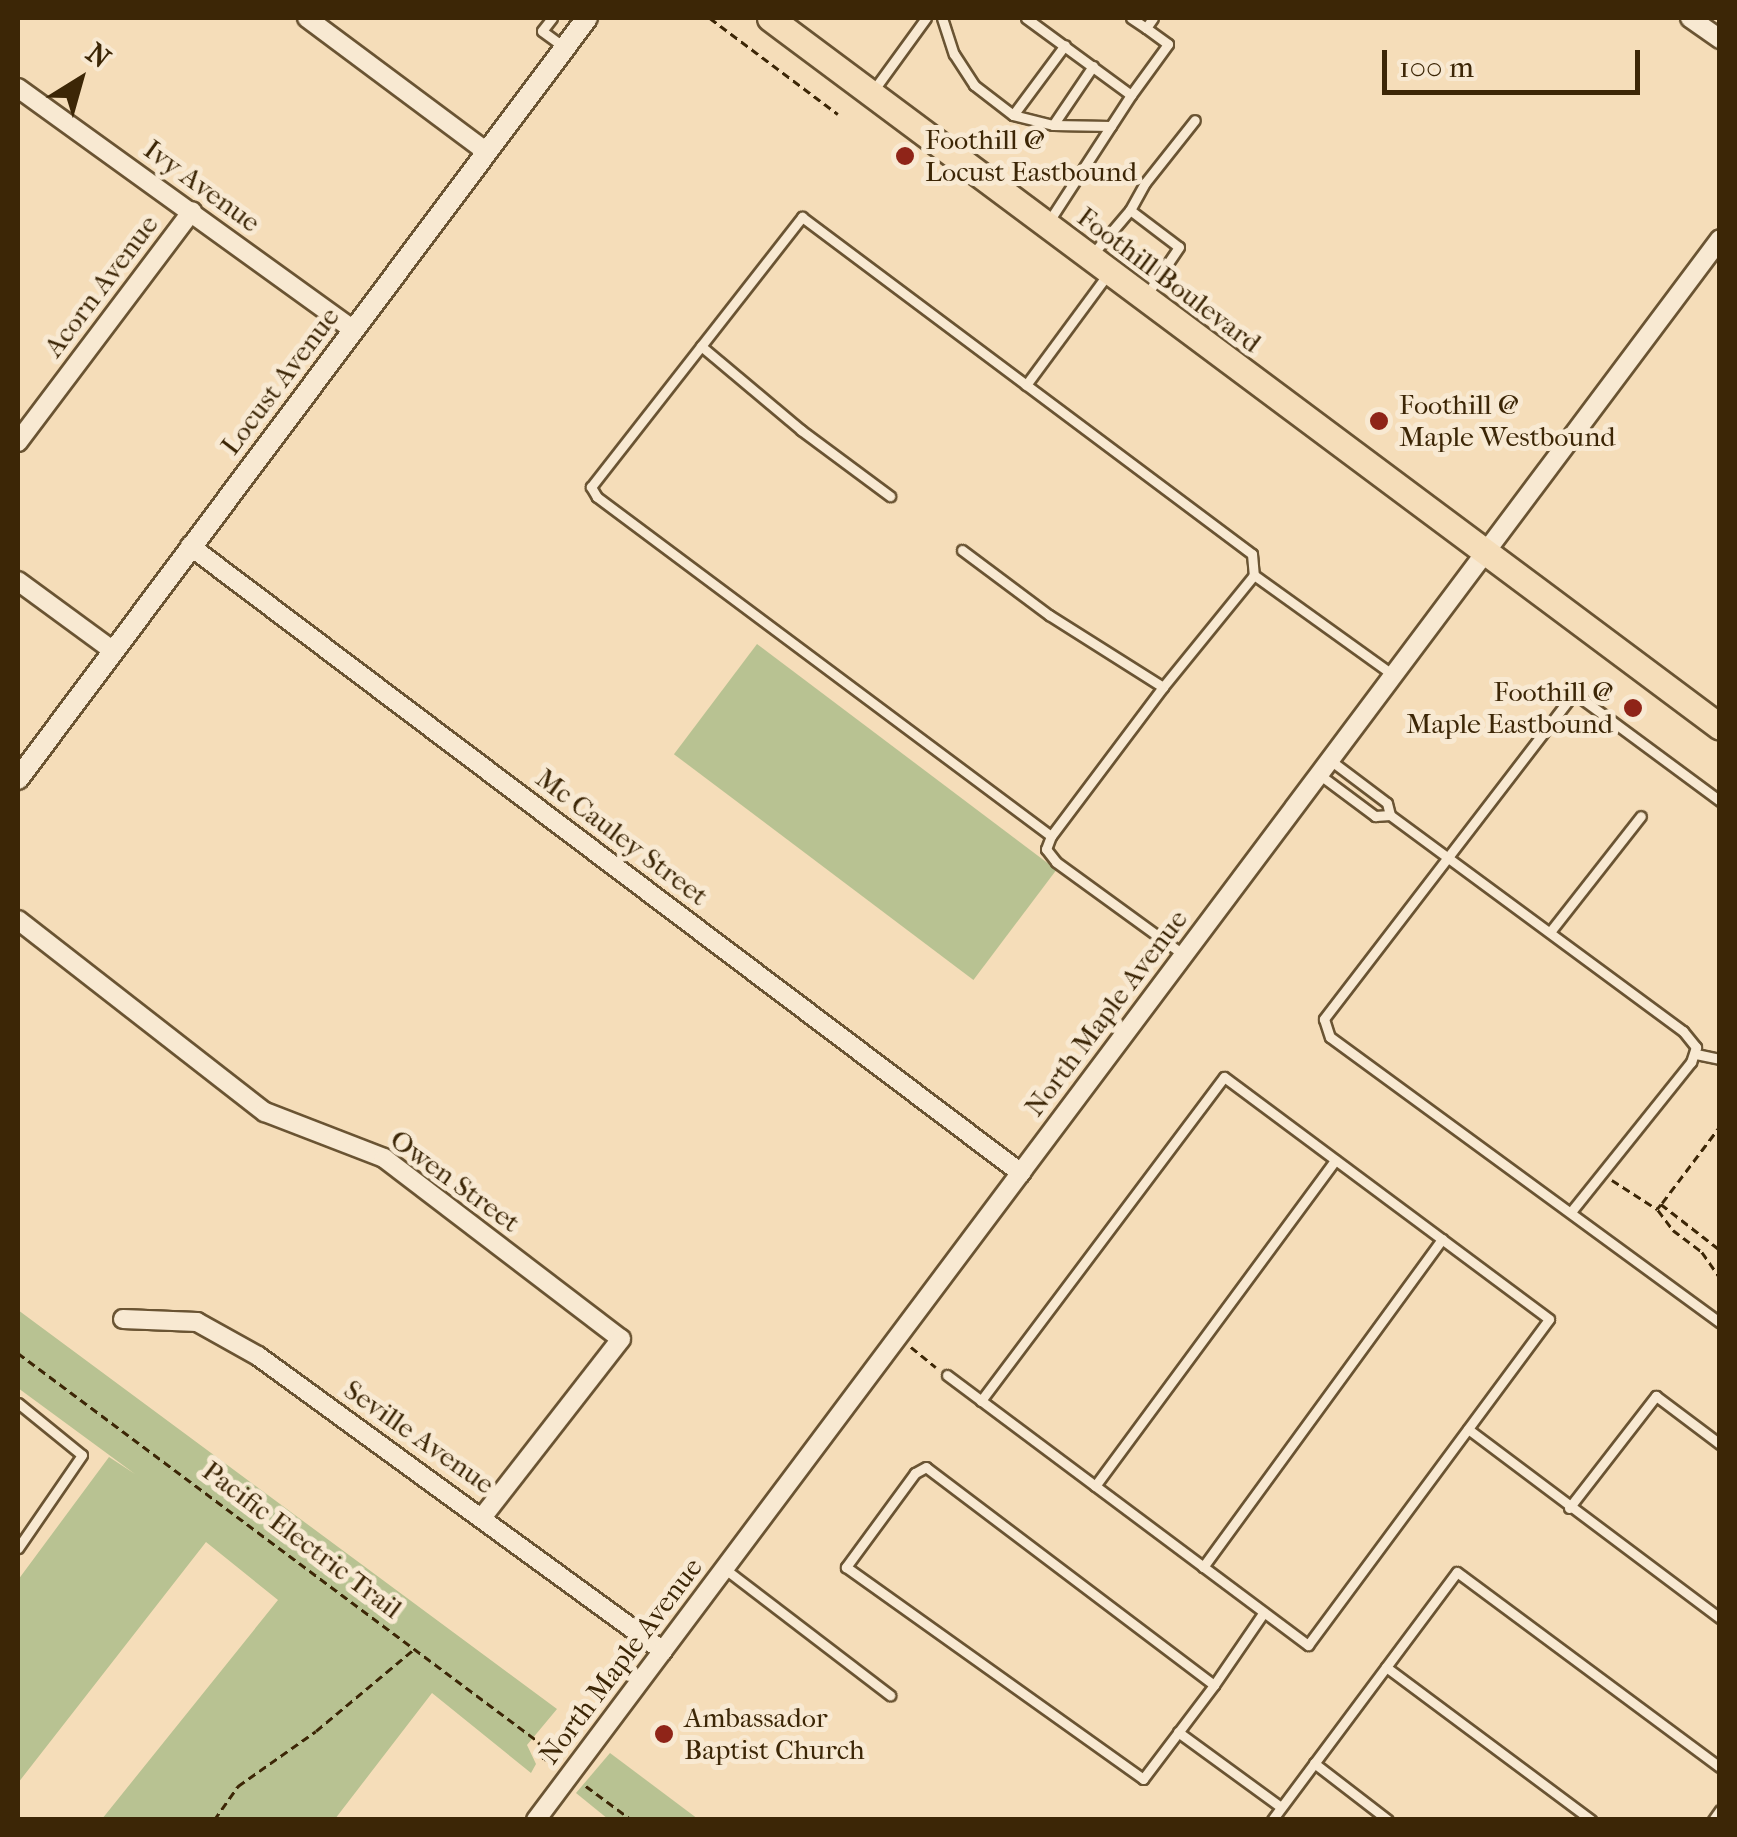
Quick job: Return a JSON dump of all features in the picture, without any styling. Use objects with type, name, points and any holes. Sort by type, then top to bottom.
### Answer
[{"type":"main road","name":"Foothill Boulevard","points":[[770,18],[1720,728]]},
{"type":"street","points":[[308,18],[487,152]]},
{"type":"street","name":"Locust Avenue","points":[[18,779],[587,18]]},
{"type":"street","points":[[1690,18],[1720,40]]},
{"type":"street","name":"Ivy Avenue","points":[[20,94],[192,211],[353,330]]},
{"type":"street","name":"Acorn Avenue","points":[[18,442],[192,211]]},
{"type":"street","name":"North Maple Avenue","points":[[536,1820],[1720,238]]},
{"type":"street","name":"Mc Cauley Street","points":[[190,546],[1021,1172]]},
{"type":"street","points":[[18,581],[112,650]]},
{"type":"street","name":"Owen Street","points":[[18,920],[265,1112],[384,1158],[621,1339],[483,1516]]},
{"type":"street","name":"Seville Avenue","points":[[122,1319],[197,1322],[258,1356],[483,1516],[663,1651]]},
{"type":"lane","points":[[552,18],[542,31],[565,48]]},
{"type":"lane","points":[[871,94],[926,18]]},
{"type":"lane","points":[[942,18],[954,54],[974,85],[1013,115],[1053,125],[1111,126]]},
{"type":"lane","points":[[1026,18],[1131,95]]},
{"type":"lane","points":[[1046,225],[1168,44],[1132,18]]},
{"type":"lane","points":[[1146,28],[1153,18]]},
{"type":"lane","points":[[1013,115],[1065,46]]},
{"type":"lane","points":[[1053,125],[1093,66]]},
{"type":"lane","points":[[1026,384],[1145,183],[1195,120]]},
{"type":"lane","points":[[1130,210],[1180,247],[1144,299]]},
{"type":"lane","points":[[1051,836],[597,497],[591,487],[802,217],[1252,554],[1254,575],[1163,686],[1051,836],[1046,849],[1050,858],[1184,955]]},
{"type":"lane","points":[[701,346],[800,430],[890,496]]},
{"type":"lane","points":[[962,550],[1049,615],[1163,686]]},
{"type":"lane","points":[[1254,575],[1393,676]]},
{"type":"lane","points":[[1720,801],[1574,693],[1328,1009],[1324,1028],[1720,1322]]},
{"type":"lane","points":[[1325,767],[1364,786],[1387,803],[1390,815]]},
{"type":"lane","points":[[1325,767],[1353,800],[1376,816],[1390,815],[1683,1031],[1696,1054],[1720,1059]]},
{"type":"lane","points":[[1353,800],[1364,786]]},
{"type":"lane","points":[[1550,932],[1640,816]]},
{"type":"lane","points":[[1571,1212],[1696,1054]]},
{"type":"lane","points":[[947,1375],[1308,1645],[1549,1318],[1224,1077],[982,1401]]},
{"type":"lane","points":[[1095,1486],[1335,1160]]},
{"type":"lane","points":[[1203,1566],[1442,1240]]},
{"type":"lane","points":[[1569,1508],[1656,1396],[1720,1444]]},
{"type":"lane","points":[[18,1403],[82,1454],[18,1548]]},
{"type":"lane","points":[[1468,1429],[1720,1618]]},
{"type":"lane","points":[[1214,1685],[926,1467],[914,1474],[846,1567],[1143,1779],[1214,1685],[1264,1612]]},
{"type":"lane","points":[[725,1569],[890,1695]]},
{"type":"lane","points":[[1272,1820],[1457,1572],[1720,1767]]},
{"type":"lane","points":[[1386,1667],[1591,1820]]},
{"type":"lane","points":[[1178,1732],[1281,1807]]},
{"type":"lane","points":[[1314,1763],[1388,1820]]},
{"type":"lane","points":[[1713,1820],[1720,1810]]},
{"type":"path","points":[[710,18],[838,114]]},
{"type":"path","points":[[1657,1209],[1720,1126]]},
{"type":"path","points":[[1602,1173],[1657,1209],[1673,1230],[1702,1252],[1720,1278]]},
{"type":"path","points":[[1661,1204],[1720,1250]]},
{"type":"path","points":[[909,1346],[947,1375]]},
{"type":"path","name":"Pacific Electric Trail","points":[[18,1353],[539,1742],[544,1759],[555,1759]]},
{"type":"path","points":[[214,1820],[238,1786],[316,1731],[414,1649]]},
{"type":"path","points":[[581,1781],[632,1820]]},
{"type":"green space","points":[[757,644],[1056,870],[973,980],[674,754]]},
{"type":"green space","points":[[18,1310],[557,1709],[527,1745],[536,1764],[531,1773],[432,1693],[335,1819],[102,1819],[278,1600],[206,1542],[18,1783],[18,1580],[109,1457],[135,1474],[18,1388]]},
{"type":"green space","points":[[610,1753],[698,1819],[608,1819],[576,1793]]},
{"type":"place","name":"Foothill @ Locust Eastbound","points":[[905,156]]},
{"type":"place","name":"Foothill @ Maple Westbound","points":[[1379,421]]},
{"type":"place","name":"Foothill @ Maple Eastbound","points":[[1633,708]]},
{"type":"place","name":"Ambassador Baptist Church","points":[[664,1734]]}]
